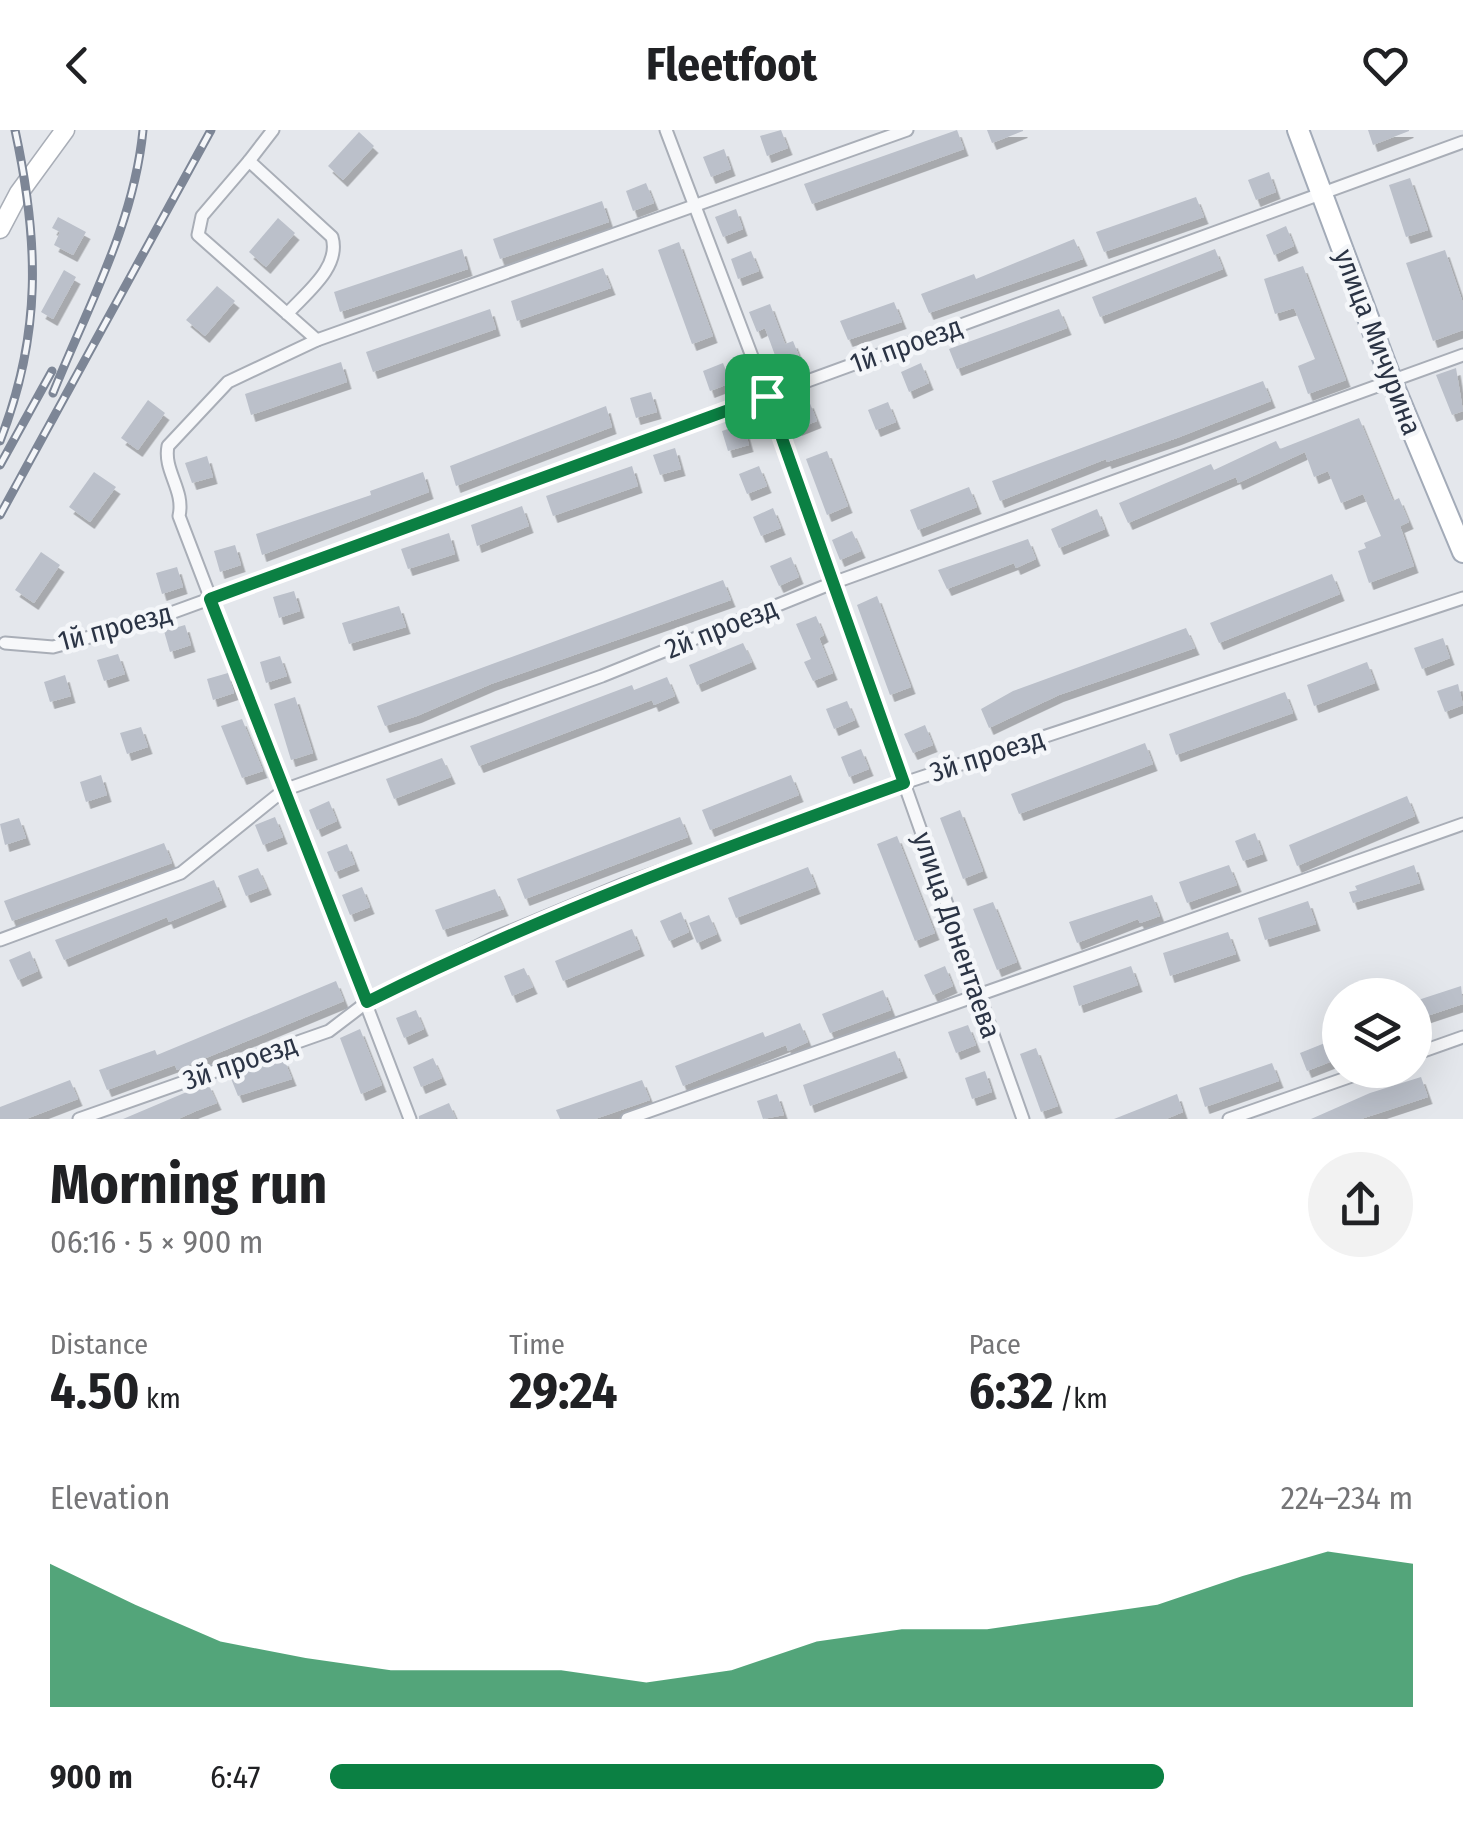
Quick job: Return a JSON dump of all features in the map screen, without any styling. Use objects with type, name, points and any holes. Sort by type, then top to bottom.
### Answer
[{"type":"main road","name":"улица Мичурина","points":[[1298,130],[1392,382],[1463,552]]},
{"type":"street","points":[[0,229],[19,193],[65,130]]},
{"type":"street","points":[[274,130],[202,216],[198,235],[316,340]]},
{"type":"street","name":"улица Донентаева","points":[[666,130],[767,396],[830,584],[1023,1119]]},
{"type":"street","points":[[410,1119],[179,516],[183,501],[166,457],[176,434],[228,382],[316,340],[908,130]]},
{"type":"street","name":"1й проезд","points":[[5,643],[53,647],[210,599],[1463,142]]},
{"type":"street","points":[[249,162],[332,237],[335,247],[331,264],[287,314]]},
{"type":"street","name":"2й проезд","points":[[0,940],[181,873],[284,790],[602,676],[830,584],[1463,355]]},
{"type":"street","name":"3й проезд","points":[[79,1119],[328,1031],[367,1002],[492,939],[624,884],[904,783],[1463,598]]},
{"type":"street","points":[[627,1119],[1463,824]]},
{"type":"street","points":[[1432,1048],[1463,1037]]},
{"type":"street","points":[[1230,1119],[1322,1086]]},
{"type":"building","points":[[781,130],[788,148],[767,156],[760,136]]},
{"type":"building","points":[[957,130],[964,149],[812,204],[804,184]]},
{"type":"building","points":[[987,130],[1023,130],[1023,131],[992,143]]},
{"type":"building","points":[[1368,130],[1409,130],[1409,131],[1373,145]]},
{"type":"building","points":[[359,132],[374,146],[343,180],[328,166]]},
{"type":"building","points":[[724,149],[731,169],[711,177],[703,157]]},
{"type":"building","points":[[1269,172],[1276,192],[1256,200],[1248,180]]},
{"type":"building","points":[[1410,178],[1428,230],[1406,237],[1389,185]]},
{"type":"building","points":[[646,183],[654,203],[633,211],[626,191]]},
{"type":"building","points":[[1196,197],[1204,217],[1104,252],[1096,232]]},
{"type":"building","points":[[602,201],[609,222],[500,259],[493,239]]},
{"type":"building","points":[[736,209],[743,229],[723,237],[715,217]]},
{"type":"building","points":[[58,217],[86,232],[73,255],[54,245],[60,232],[52,228]]},
{"type":"building","points":[[278,218],[295,233],[266,267],[249,252]]},
{"type":"building","points":[[1286,226],[1294,246],[1274,255],[1266,235]]},
{"type":"building","points":[[1074,239],[1083,259],[929,313],[921,294],[974,274],[976,279]]},
{"type":"building","points":[[679,242],[713,336],[692,344],[658,250]]},
{"type":"building","points":[[462,249],[468,269],[340,312],[334,292]]},
{"type":"building","points":[[1215,249],[1223,269],[1100,317],[1092,297]]},
{"type":"building","points":[[1445,250],[1463,303],[1463,330],[1433,341],[1406,263]]},
{"type":"building","points":[[751,251],[759,271],[738,279],[731,259]]},
{"type":"building","points":[[1303,266],[1346,380],[1308,394],[1298,366],[1315,359],[1294,308],[1275,314],[1264,279]]},
{"type":"building","points":[[603,268],[611,288],[517,321],[511,301]]},
{"type":"building","points":[[64,270],[76,277],[53,319],[41,312]]},
{"type":"building","points":[[217,286],[235,301],[205,336],[186,320]]},
{"type":"building","points":[[894,302],[902,322],[848,340],[840,321]]},
{"type":"building","points":[[770,304],[785,344],[793,341],[801,361],[780,369],[765,328],[757,332],[749,312]]},
{"type":"building","points":[[490,309],[496,329],[373,372],[366,352]]},
{"type":"building","points":[[1059,309],[1067,328],[957,369],[949,349]]},
{"type":"building","points":[[341,362],[347,382],[251,415],[245,394]]},
{"type":"building","points":[[723,363],[731,383],[710,391],[703,371]]},
{"type":"building","points":[[921,363],[929,383],[909,392],[901,372]]},
{"type":"building","points":[[1456,368],[1463,411],[1452,415],[1436,375]]},
{"type":"building","points":[[1263,381],[1271,401],[1000,501],[992,481]]},
{"type":"building","points":[[651,392],[657,412],[636,418],[630,398]]},
{"type":"building","points":[[148,400],[165,413],[138,450],[121,438]]},
{"type":"building","points":[[809,401],[817,421],[797,429],[788,409]]},
{"type":"building","points":[[888,402],[896,422],[876,430],[868,410]]},
{"type":"building","points":[[606,406],[612,427],[456,486],[450,466]]},
{"type":"building","points":[[1359,418],[1393,501],[1399,498],[1409,522],[1400,526],[1414,566],[1369,583],[1358,551],[1366,548],[1364,543],[1381,536],[1363,494],[1341,503],[1328,471],[1314,477],[1305,452],[1238,483],[1236,477],[1128,523],[1119,503],[1211,464],[1214,470],[1276,441],[1280,449]]},
{"type":"building","points":[[743,424],[749,445],[728,451],[722,431]]},
{"type":"building","points":[[675,448],[681,469],[660,475],[653,455]]},
{"type":"building","points":[[827,451],[848,506],[827,515],[806,459]]},
{"type":"building","points":[[207,456],[213,477],[192,483],[185,463]]},
{"type":"building","points":[[632,466],[638,486],[553,516],[546,496]]},
{"type":"building","points":[[759,466],[767,486],[747,494],[739,474]]},
{"type":"building","points":[[94,472],[116,487],[90,522],[69,507]]},
{"type":"building","points":[[423,472],[429,492],[262,555],[256,534],[371,495],[370,491]]},
{"type":"building","points":[[969,487],[977,507],[918,530],[910,510]]},
{"type":"building","points":[[522,506],[529,526],[477,546],[471,525]]},
{"type":"building","points":[[773,508],[781,528],[761,536],[753,517]]},
{"type":"building","points":[[1097,509],[1105,529],[1059,548],[1051,529]]},
{"type":"building","points":[[852,531],[861,551],[840,560],[832,540]]},
{"type":"building","points":[[449,533],[455,554],[408,569],[401,549]]},
{"type":"building","points":[[1028,539],[1036,559],[1016,568],[1014,563],[947,589],[938,570]]},
{"type":"building","points":[[235,545],[241,565],[220,572],[214,551]]},
{"type":"building","points":[[41,552],[60,565],[34,603],[15,590]]},
{"type":"building","points":[[791,557],[799,577],[779,586],[770,566]]},
{"type":"building","points":[[177,567],[183,587],[162,594],[156,573]]},
{"type":"building","points":[[1332,574],[1340,594],[1219,643],[1210,623]]},
{"type":"building","points":[[723,580],[731,600],[491,684],[417,716],[385,726],[377,706]]},
{"type":"building","points":[[294,591],[300,611],[279,618],[273,597]]},
{"type":"building","points":[[877,596],[911,687],[890,695],[857,605]]},
{"type":"building","points":[[399,606],[406,627],[349,644],[342,623]]},
{"type":"building","points":[[816,616],[824,635],[819,638],[833,673],[813,681],[804,662],[811,659],[796,624]]},
{"type":"building","points":[[185,625],[191,645],[170,652],[164,631]]},
{"type":"building","points":[[1186,628],[1195,648],[1059,695],[989,728],[981,709],[1013,691]]},
{"type":"building","points":[[1443,638],[1450,658],[1422,669],[1414,648]]},
{"type":"building","points":[[743,643],[752,662],[697,685],[689,665]]},
{"type":"building","points":[[118,654],[125,674],[104,681],[97,660]]},
{"type":"building","points":[[280,656],[287,676],[266,683],[260,662]]},
{"type":"building","points":[[1367,662],[1375,683],[1314,706],[1307,685]]},
{"type":"building","points":[[228,673],[234,693],[213,700],[207,679]]},
{"type":"building","points":[[65,675],[71,696],[50,702],[44,682]]},
{"type":"building","points":[[667,677],[675,696],[654,705],[652,700],[479,766],[470,746],[632,685],[634,690]]},
{"type":"building","points":[[1458,684],[1463,705],[1445,712],[1437,691]]},
{"type":"building","points":[[1285,692],[1293,713],[1176,755],[1169,734]]},
{"type":"building","points":[[295,697],[313,753],[291,760],[274,704]]},
{"type":"building","points":[[847,701],[855,720],[834,729],[826,709]]},
{"type":"building","points":[[242,719],[263,771],[242,778],[221,726]]},
{"type":"building","points":[[925,725],[933,745],[913,753],[904,734]]},
{"type":"building","points":[[141,727],[148,747],[127,754],[120,733]]},
{"type":"building","points":[[1145,743],[1153,764],[1019,814],[1011,794]]},
{"type":"building","points":[[861,749],[869,769],[849,777],[841,757]]},
{"type":"building","points":[[442,758],[451,777],[394,799],[386,779]]},
{"type":"building","points":[[101,775],[107,795],[86,802],[80,782]]},
{"type":"building","points":[[791,775],[799,795],[710,830],[702,810]]},
{"type":"building","points":[[1407,796],[1415,816],[1297,866],[1289,845]]},
{"type":"building","points":[[329,801],[337,821],[317,830],[309,810]]},
{"type":"building","points":[[960,810],[983,871],[963,879],[940,818]]},
{"type":"building","points":[[275,817],[283,837],[263,845],[255,825]]},
{"type":"building","points":[[680,817],[688,837],[525,899],[517,879]]},
{"type":"building","points":[[19,818],[26,838],[5,845],[0,824]]},
{"type":"building","points":[[1255,833],[1263,854],[1243,861],[1235,841]]},
{"type":"building","points":[[897,836],[935,933],[915,941],[877,844]]},
{"type":"building","points":[[164,843],[172,863],[12,921],[4,901]]},
{"type":"building","points":[[347,844],[355,864],[335,872],[327,852]]},
{"type":"building","points":[[1229,865],[1237,885],[1187,903],[1179,882]]},
{"type":"building","points":[[1414,865],[1420,883],[1353,903],[1349,892],[1357,890],[1355,886]]},
{"type":"building","points":[[808,867],[816,887],[736,918],[728,898]]},
{"type":"building","points":[[258,868],[267,888],[246,896],[238,876]]},
{"type":"building","points":[[214,880],[222,900],[169,922],[167,917],[64,960],[55,940]]},
{"type":"building","points":[[362,887],[370,907],[350,915],[342,895]]},
{"type":"building","points":[[495,889],[504,909],[443,930],[435,910]]},
{"type":"building","points":[[1152,895],[1160,916],[1140,923],[1138,919],[1077,943],[1069,922]]},
{"type":"building","points":[[1308,901],[1316,924],[1265,940],[1258,918]]},
{"type":"building","points":[[993,902],[1017,962],[997,970],[973,909]]},
{"type":"building","points":[[681,912],[689,932],[669,941],[660,921]]},
{"type":"building","points":[[709,915],[717,934],[697,943],[689,923]]},
{"type":"building","points":[[632,929],[640,949],[563,981],[555,961]]},
{"type":"building","points":[[1228,932],[1236,954],[1170,976],[1163,953]]},
{"type":"building","points":[[30,951],[38,971],[18,980],[9,960]]},
{"type":"building","points":[[945,966],[953,986],[933,995],[924,975]]},
{"type":"building","points":[[1131,966],[1138,985],[1079,1006],[1073,986]]},
{"type":"building","points":[[524,968],[533,987],[512,996],[504,976]]},
{"type":"building","points":[[336,981],[344,1001],[177,1070],[175,1065],[107,1090],[99,1070],[155,1050],[157,1055]]},
{"type":"building","points":[[1461,986],[1463,1004],[1432,1014],[1432,995]]},
{"type":"building","points":[[883,990],[891,1010],[830,1033],[822,1014]]},
{"type":"building","points":[[416,1010],[424,1029],[404,1038],[396,1018]]},
{"type":"building","points":[[800,1023],[808,1042],[788,1051],[786,1045],[683,1086],[675,1066],[763,1032],[765,1037]]},
{"type":"building","points":[[968,1025],[976,1045],[956,1053],[948,1032]]},
{"type":"building","points":[[360,1029],[382,1085],[361,1094],[340,1038]]},
{"type":"building","points":[[1322,1044],[1322,1065],[1307,1071],[1300,1053]]},
{"type":"building","points":[[1036,1048],[1058,1106],[1041,1112],[1020,1054]]},
{"type":"building","points":[[895,1051],[903,1071],[810,1106],[803,1085]]},
{"type":"building","points":[[433,1058],[442,1078],[421,1087],[413,1067]]},
{"type":"building","points":[[284,1059],[292,1079],[238,1096],[230,1076]]},
{"type":"building","points":[[1272,1063],[1279,1081],[1205,1107],[1199,1088]]},
{"type":"building","points":[[985,1071],[992,1092],[972,1099],[965,1078]]},
{"type":"building","points":[[70,1080],[78,1099],[26,1119],[0,1119],[0,1107]]},
{"type":"building","points":[[642,1080],[650,1100],[595,1119],[560,1119],[556,1110]]},
{"type":"building","points":[[208,1083],[217,1103],[178,1119],[123,1119]]},
{"type":"building","points":[[1386,1088],[1425,1088],[1428,1097],[1361,1119],[1311,1119]]},
{"type":"building","points":[[777,1094],[784,1115],[763,1119],[757,1101]]},
{"type":"building","points":[[1177,1094],[1183,1112],[1166,1119],[1114,1119]]},
{"type":"building","points":[[449,1103],[456,1119],[419,1119],[419,1116]]},
{"type":"railway","points":[[0,441],[23,363],[32,287],[29,210],[15,130]]},
{"type":"railway","points":[[53,393],[120,232],[143,130]]},
{"type":"railway","points":[[0,515],[211,130]]},
{"type":"railway","points":[[0,465],[52,371]]},
{"type":"route","points":[[767,396],[830,584],[904,783],[624,884],[492,939],[367,1002],[210,599],[767,396]]}]
